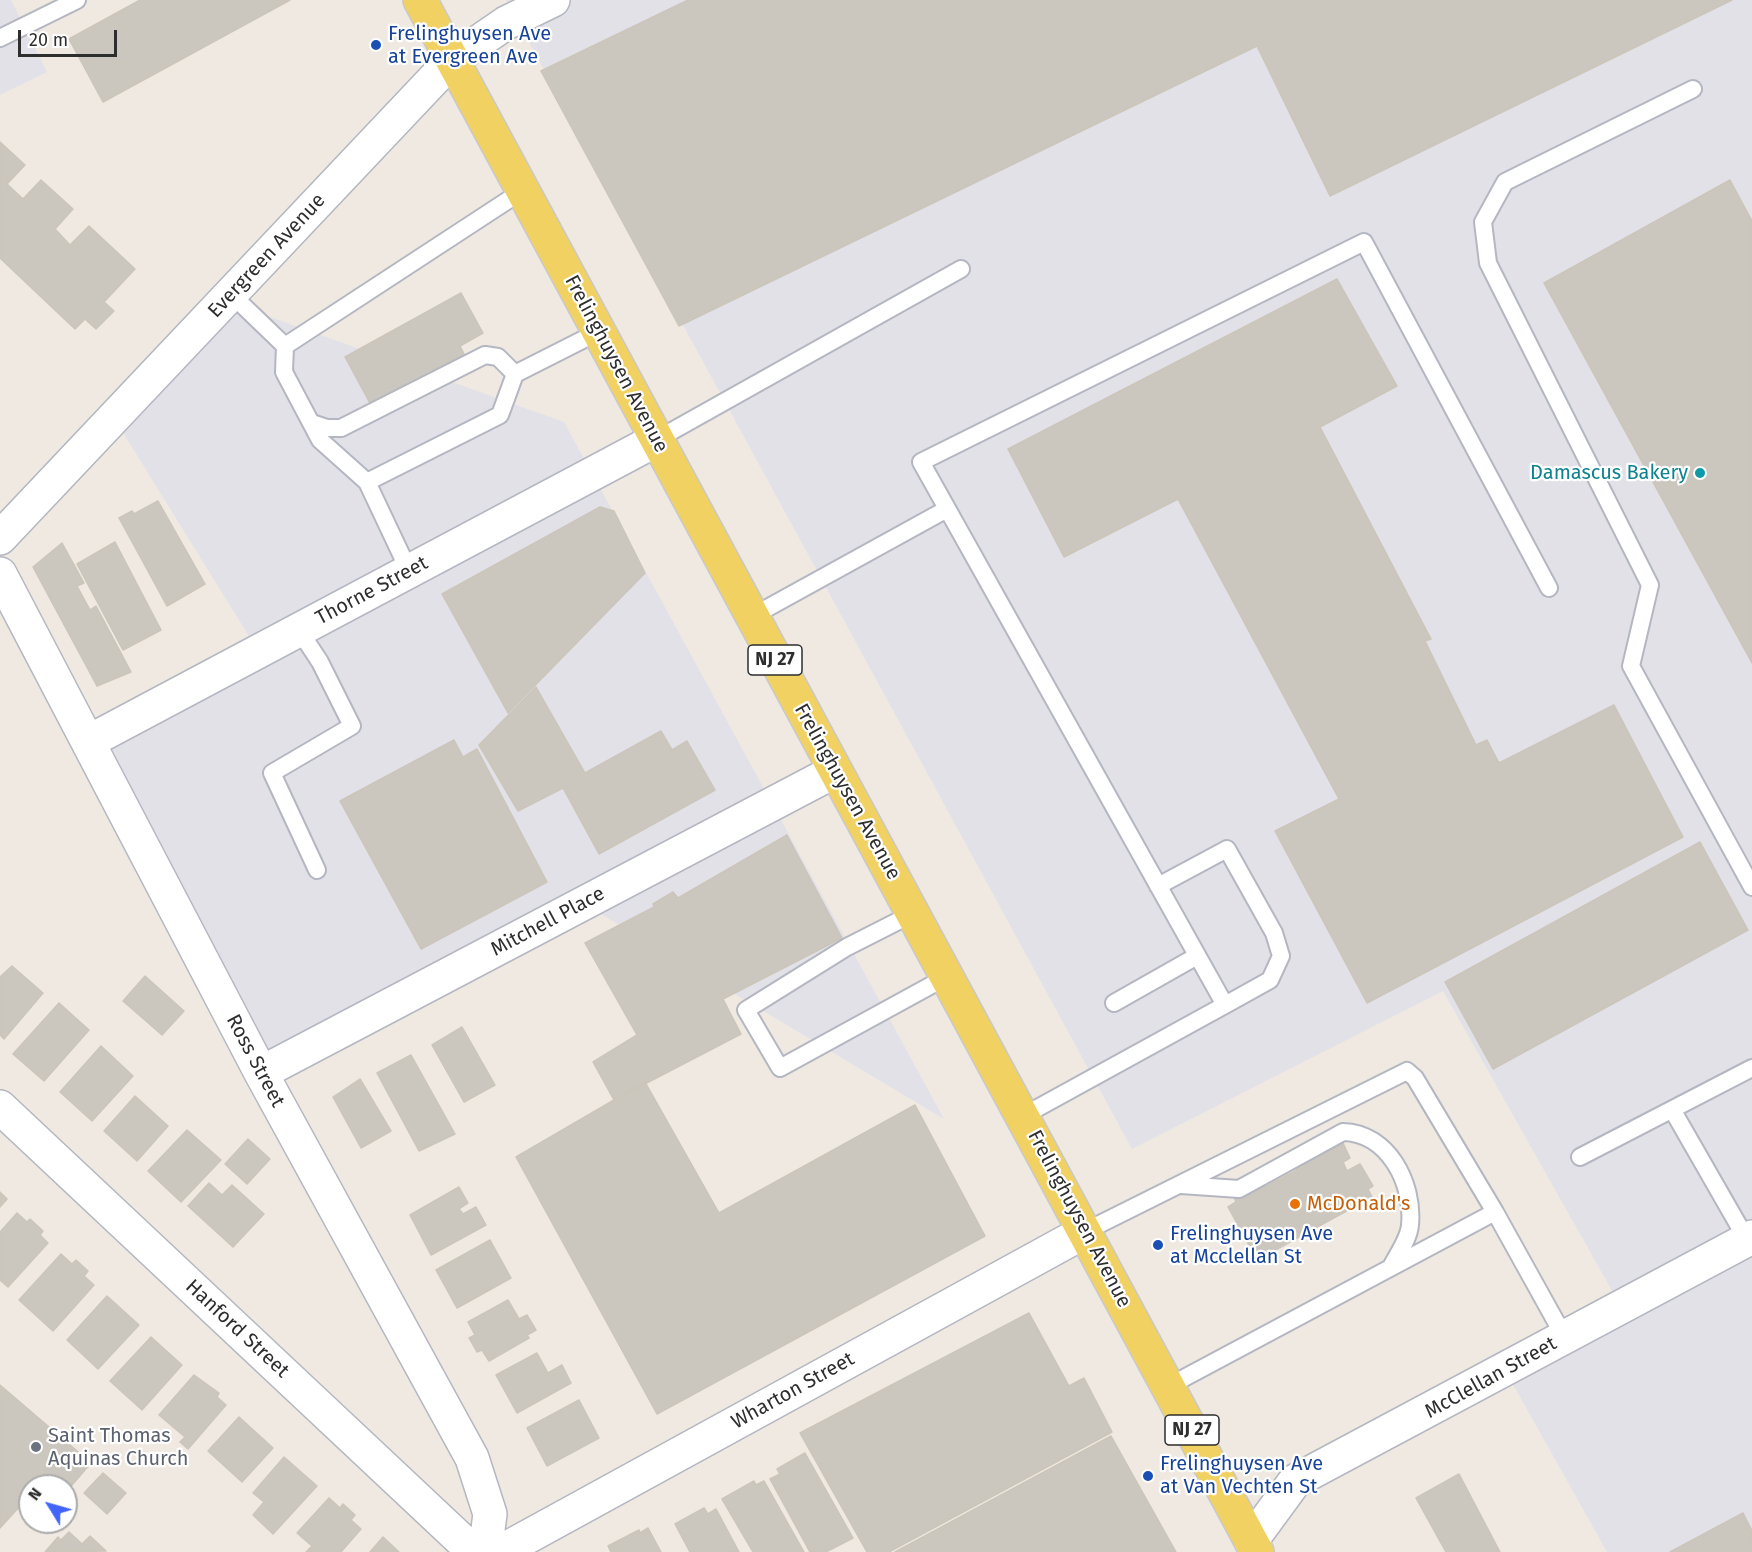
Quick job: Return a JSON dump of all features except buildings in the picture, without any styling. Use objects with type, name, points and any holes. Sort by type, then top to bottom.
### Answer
[{"type":"main road","name":"Frelinghuysen Avenue","points":[[420,0],[751,616],[1086,1231],[1169,1386],[1250,1548]]},
{"type":"street","name":"Evergreen Avenue","points":[[0,538],[452,60],[506,23],[554,0]]},
{"type":"street","name":"Thorne Street","points":[[88,742],[656,440]]},
{"type":"street","name":"Ross Street","points":[[0,574],[261,1073],[472,1458],[490,1514],[485,1552]]},
{"type":"street","name":"Mitchell Place","points":[[261,1073],[835,771]]},
{"type":"street","name":"Hanford Street","points":[[0,1107],[474,1552]]},
{"type":"street","name":"Wharton Street","points":[[500,1552],[1086,1231]]},
{"type":"street","name":"McClellan Street","points":[[1250,1548],[1295,1481],[1749,1238]]},
{"type":"lane","points":[[0,38],[78,0]]},
{"type":"lane","points":[[1693,89],[1505,182],[1483,222],[1488,263],[1650,585],[1631,666],[1752,887]]},
{"type":"lane","points":[[285,346],[522,191]]},
{"type":"lane","points":[[1225,1005],[921,462],[1364,242],[1549,588]]},
{"type":"lane","points":[[656,440],[961,269]]},
{"type":"lane","points":[[231,294],[285,346],[284,372],[320,441],[367,482],[409,571]]},
{"type":"lane","points":[[367,482],[500,415],[515,374],[598,332]]},
{"type":"lane","points":[[312,423],[327,429],[341,428],[485,355],[498,357],[515,374]]},
{"type":"lane","points":[[751,616],[947,509]]},
{"type":"lane","points":[[300,630],[320,662],[352,726],[272,773],[318,870]]},
{"type":"lane","points":[[1023,1116],[1270,980],[1281,956],[1274,933],[1227,849],[1158,886]]},
{"type":"lane","points":[[914,913],[847,947],[746,1010],[780,1068],[948,976]]},
{"type":"lane","points":[[1114,1003],[1197,956]]},
{"type":"lane","points":[[1580,1157],[1673,1111],[1752,1068]]},
{"type":"lane","points":[[1086,1231],[1407,1071],[1415,1077],[1495,1212],[1565,1338]]},
{"type":"lane","points":[[1673,1111],[1749,1238]]},
{"type":"lane","points":[[1178,1185],[1239,1189],[1343,1132],[1357,1133],[1376,1140],[1395,1162],[1409,1194],[1410,1227],[1391,1267]]},
{"type":"lane","points":[[1169,1386],[1495,1212]]},
{"type":"shaded area","points":[[0,0],[11,0],[47,72],[0,95]]},
{"type":"shaded area","points":[[506,0],[1752,0],[1752,1552],[1607,1552],[1505,1370],[1619,1303],[1443,991],[1132,1149]]},
{"type":"shaded area","points":[[231,303],[564,422],[944,1119],[586,905],[262,1085],[95,747],[263,659],[114,418]]},
{"type":"place","name":"Frelinghuysen Ave at Evergreen Ave","points":[[376,45]]},
{"type":"place","name":"Damascus Bakery","points":[[1700,473]]},
{"type":"place","name":"McDonald's","points":[[1295,1204]]},
{"type":"place","name":"Frelinghuysen Ave at Mcclellan St","points":[[1158,1245]]},
{"type":"place","name":"Saint Thomas Aquinas Church","points":[[36,1447]]},
{"type":"place","name":"Frelinghuysen Ave at Van Vechten St","points":[[1148,1476]]}]
